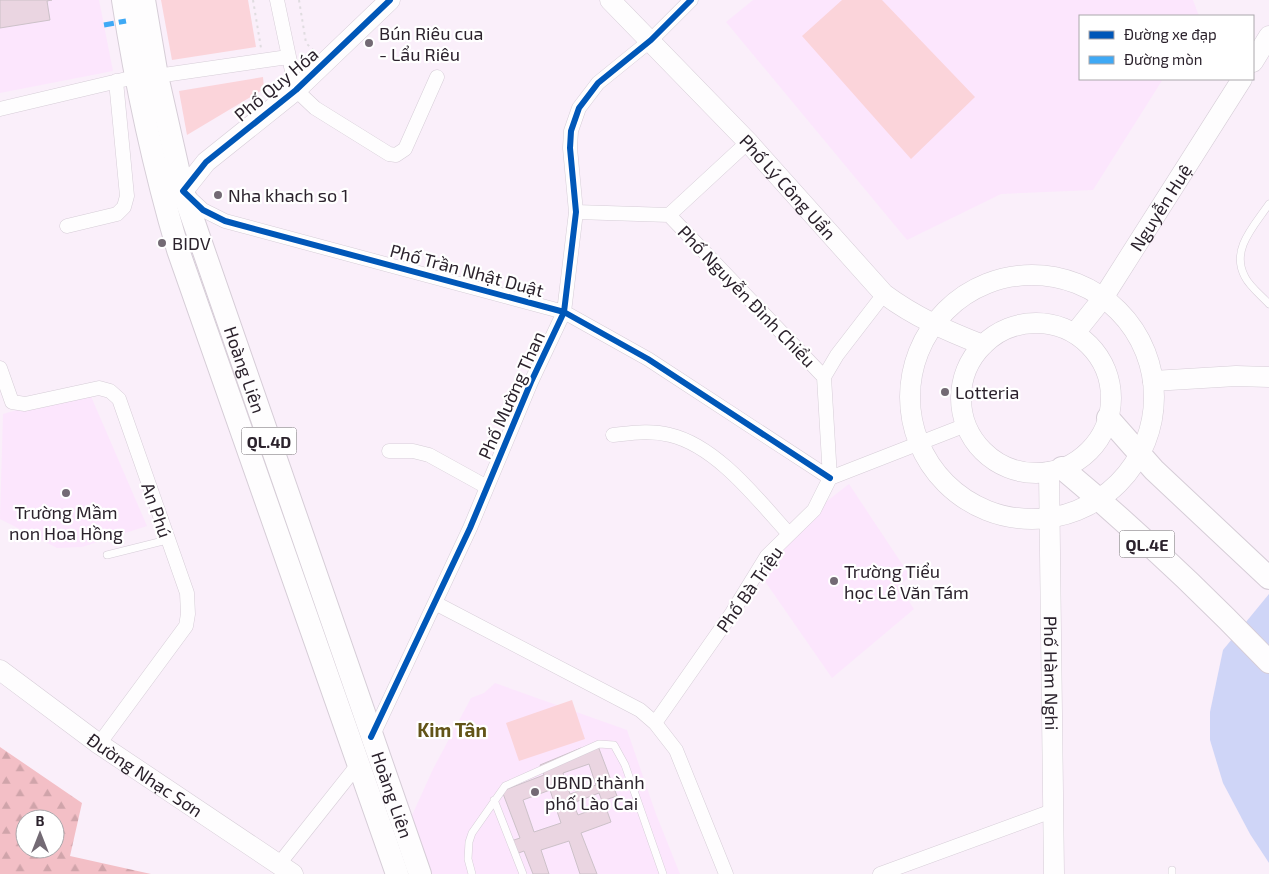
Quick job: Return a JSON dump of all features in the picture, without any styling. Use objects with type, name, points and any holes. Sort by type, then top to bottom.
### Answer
[{"type":"main road","name":"Hoàng Liên","points":[[123,0],[136,78],[172,194],[420,874]]},
{"type":"main road","name":"Hoàng Liên","points":[[136,78],[144,0]]},
{"type":"main road","name":"Phố Quy Hóa","points":[[172,194],[212,157],[296,90],[390,0]]},
{"type":"main road","name":"Phố Lý Công Uẩn","points":[[610,0],[651,40],[748,142],[884,294],[906,310],[932,325],[983,345]]},
{"type":"main road","points":[[1254,60],[1269,36]]},
{"type":"main road","name":"Nguyễn Huệ","points":[[1075,333],[1103,298],[1241,80]]},
{"type":"main road","name":"Hoàng Liên","points":[[172,194],[185,269],[360,762],[397,874]]},
{"type":"main road","points":[[1026,275],[1054,277],[1080,285],[1103,298],[1123,315],[1137,335],[1148,357],[1153,381],[1154,410],[1147,439],[1139,454],[1121,480],[1099,498],[1070,513],[1049,517],[1022,518],[996,513],[971,503],[950,487],[932,467],[920,444],[912,420],[911,379],[920,348],[932,325],[950,306],[973,290],[999,280],[1026,275]]},
{"type":"main road","points":[[1037,323],[1056,325],[1075,333],[1089,344],[1100,358],[1108,374],[1112,392],[1108,418],[1097,442],[1085,455],[1056,470],[1024,472],[999,463],[979,447],[966,425],[961,404],[962,382],[970,362],[983,345],[999,333],[1017,325],[1037,323]]},
{"type":"main road","points":[[1153,381],[1236,376],[1269,377]]},
{"type":"main road","points":[[1108,418],[1139,454],[1269,578]]},
{"type":"main road","name":"QL.4E","points":[[1056,470],[1099,498],[1230,622],[1269,662]]},
{"type":"main road","name":"Phố Hàm Nghi","points":[[1054,874],[1049,517],[1056,470]]},
{"type":"main road","name":"Đường Nhạc Sơn","points":[[0,670],[100,744],[285,870]]},
{"type":"main road","points":[[360,762],[371,737]]},
{"type":"street","points":[[277,0],[296,90],[315,108],[389,154],[396,155],[405,149],[437,77]]},
{"type":"street","name":"Phố Mường Than","points":[[371,737],[435,603],[531,382],[564,312],[576,212],[570,148],[571,131],[579,108],[598,83],[651,40],[691,0]]},
{"type":"street","points":[[0,109],[136,78],[288,57]]},
{"type":"street","points":[[67,226],[116,214],[124,207],[127,196],[136,78]]},
{"type":"street","name":"Phố Nguyễn Đình Chiểu","points":[[669,215],[748,142]]},
{"type":"street","name":"Phố Trần Nhật Duật","points":[[172,194],[225,220],[564,312],[648,359],[830,478]]},
{"type":"street","name":"Phố Nguyễn Đình Chiểu","points":[[576,212],[669,215],[824,377]]},
{"type":"street","points":[[884,294],[837,355],[824,377],[830,478],[966,425]]},
{"type":"street","name":"An Phú","points":[[0,368],[12,402],[25,404],[99,388],[110,391],[119,399],[187,593],[188,614],[186,626],[100,744]]},
{"type":"street","points":[[613,435],[647,432],[670,435],[697,445],[748,489],[789,534]]},
{"type":"street","points":[[390,451],[413,451],[429,454],[487,487]]},
{"type":"street","name":"Phố Bà Triệu","points":[[655,723],[732,613],[767,556],[814,510],[830,478]]},
{"type":"street","points":[[435,603],[640,710],[655,723],[676,750],[726,874]]},
{"type":"street","points":[[285,870],[360,762]]},
{"type":"street","points":[[880,874],[908,869],[1052,810]]},
{"type":"lane","points":[[1269,204],[1242,244],[1239,260],[1245,278],[1269,304]]},
{"type":"lane","points":[[107,555],[167,540]]},
{"type":"lane","points":[[472,874],[468,859],[469,842],[472,833],[505,786],[599,744],[614,745],[624,765],[664,874]]},
{"type":"lane","points":[[494,800],[523,874]]},
{"type":"path","points":[[253,0],[261,47],[260,51]]},
{"type":"path","points":[[298,0],[306,43],[325,63]]},
{"type":"shaded area","points":[[0,0],[99,0],[113,71],[0,93]]},
{"type":"shaded area","points":[[161,0],[248,0],[256,47],[172,60]]},
{"type":"shaded area","points":[[753,0],[1193,0],[1199,15],[1079,15],[1079,80],[1162,80],[1093,190],[1001,194],[907,240],[726,22]]},
{"type":"shaded area","points":[[842,0],[882,0],[975,97],[911,159],[802,36]]},
{"type":"shaded area","points":[[263,77],[264,89],[187,135],[179,91]]},
{"type":"shaded area","name":"Trường Mầm non Hoa Hồng","points":[[76,393],[90,394],[147,526],[82,547],[57,548],[0,519],[3,414]]},
{"type":"shaded area","name":"Trường Tiểu học Lê Văn Tám","points":[[849,484],[910,576],[899,586],[914,609],[832,678],[755,567],[782,536]]},
{"type":"shaded area","name":"UBND thành phố Lào Cai","points":[[495,683],[627,730],[656,814],[680,874],[428,874],[409,822],[433,769],[471,698],[484,693]]},
{"type":"shaded area","points":[[572,700],[585,739],[519,761],[506,723]]},
{"type":"green space","points":[[0,747],[82,803],[70,856],[151,874],[0,874]]},
{"type":"water","points":[[1269,594],[1269,863],[1250,834],[1223,783],[1210,740],[1210,712],[1223,650]]},
{"type":"building","points":[[0,0],[52,0],[47,1],[50,20],[0,28]]},
{"type":"building","points":[[598,746],[617,796],[602,801],[599,793],[573,803],[578,815],[605,805],[611,822],[581,833],[597,874],[580,874],[569,841],[541,850],[549,874],[533,874],[524,851],[516,854],[511,841],[520,838],[502,791],[544,775],[540,765],[581,748],[583,752]],"holes":[[[589,764],[596,785],[570,794],[563,773]],[[550,790],[561,823],[534,832],[523,800]]]},
{"type":"marked path","points":[[104,25],[126,21]]},
{"type":"cycle path","points":[[390,0],[296,90],[206,162],[183,191],[203,210],[225,221],[564,312],[648,359],[830,478]]},
{"type":"cycle path","points":[[371,737],[470,528],[531,382],[564,312],[576,212],[570,148],[571,131],[579,108],[598,83],[651,40],[691,0]]},
{"type":"place","name":"Bún Riêu cua - Lẩu Riêu","points":[[369,43]]},
{"type":"place","name":"Nha khach so 1","points":[[218,195]]},
{"type":"place","name":"BIDV","points":[[162,243]]},
{"type":"place","name":"Lotteria","points":[[945,392]]},
{"type":"place","name":"Trường Mầm non Hoa Hồng","points":[[66,493]]},
{"type":"place","name":"Trường Tiểu học Lê Văn Tám","points":[[834,581]]},
{"type":"place","name":"UBND thành phố Lào Cai","points":[[535,792]]},
{"type":"district","name":"Kim Tân","points":[[452,729]]}]
